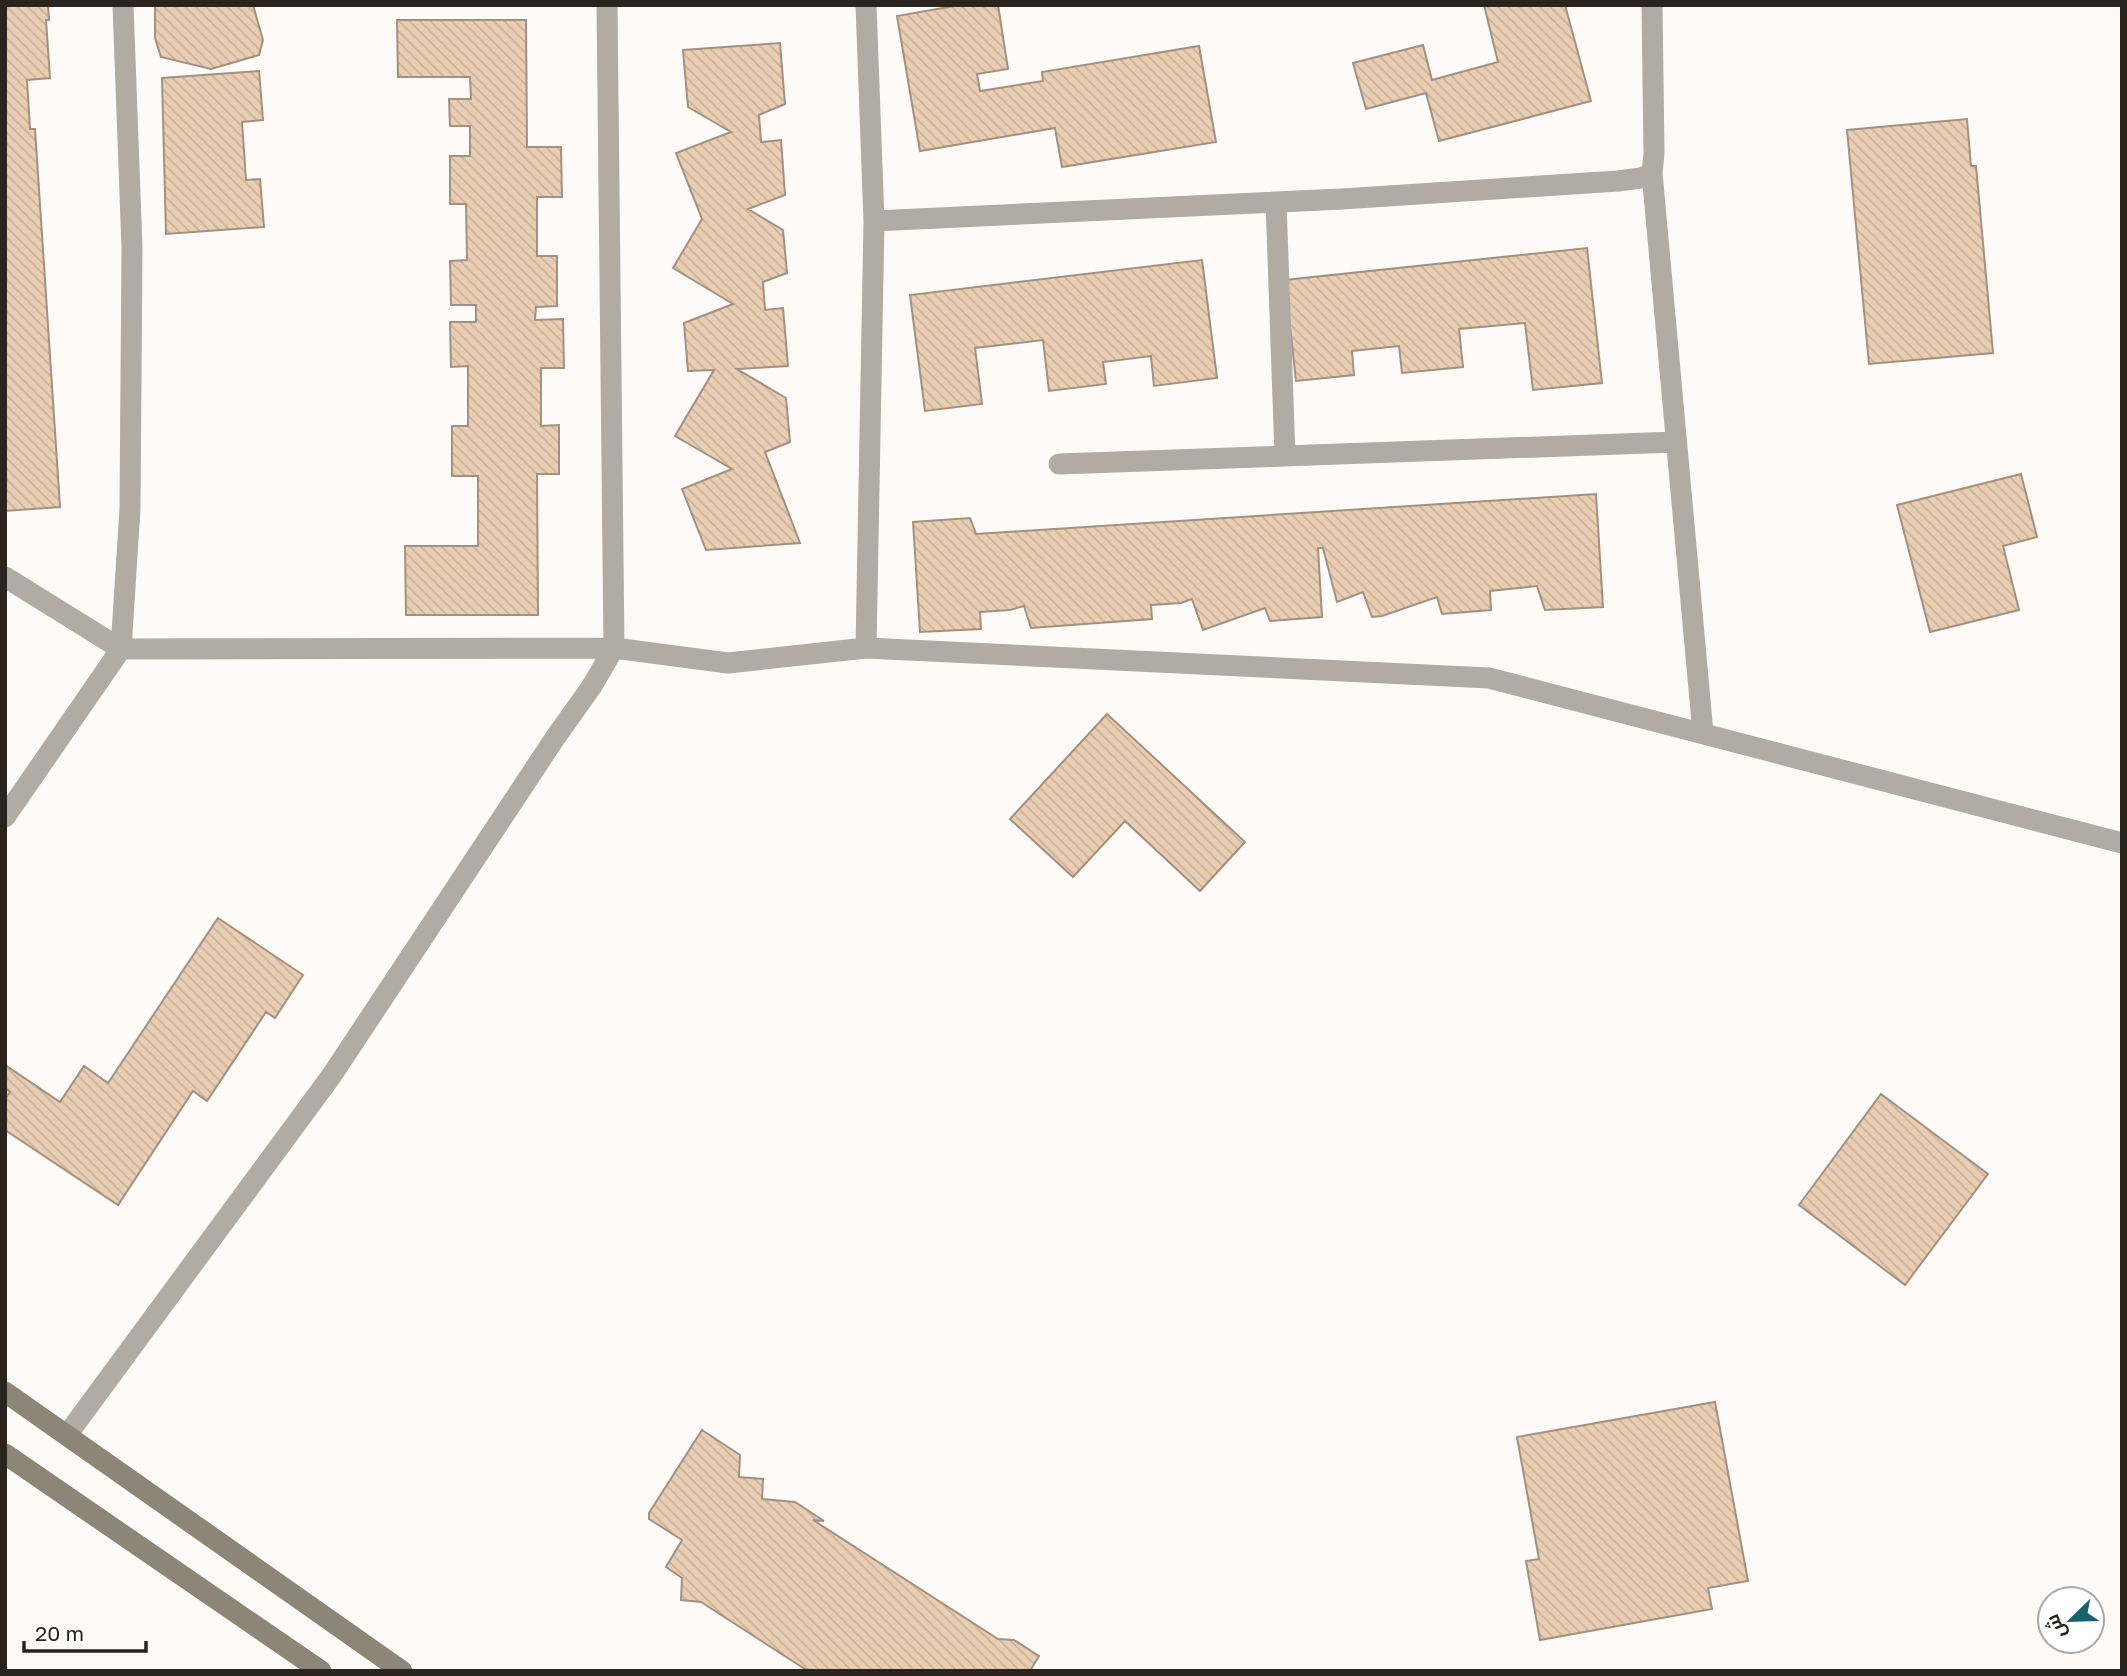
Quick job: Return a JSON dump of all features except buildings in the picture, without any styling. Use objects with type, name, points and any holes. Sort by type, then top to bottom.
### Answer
[{"type":"main road","points":[[5,1392],[402,1671]]},
{"type":"main road","points":[[5,1454],[321,1671]]},
{"type":"street","points":[[5,817],[121,649],[130,509],[132,262],[123,5]]},
{"type":"street","points":[[67,1435],[332,1074],[592,687],[614,648],[607,5]]},
{"type":"street","points":[[866,5],[874,221],[866,648]]},
{"type":"street","points":[[1652,5],[1652,173],[1703,733]]},
{"type":"street","points":[[874,221],[1276,202],[1618,181],[1641,178],[1652,173]]},
{"type":"street","points":[[1276,202],[1285,456]]},
{"type":"street","points":[[1059,464],[1676,442]]},
{"type":"street","points":[[5,577],[121,649],[614,648],[728,663],[866,648],[1489,678],[2122,843]]}]
